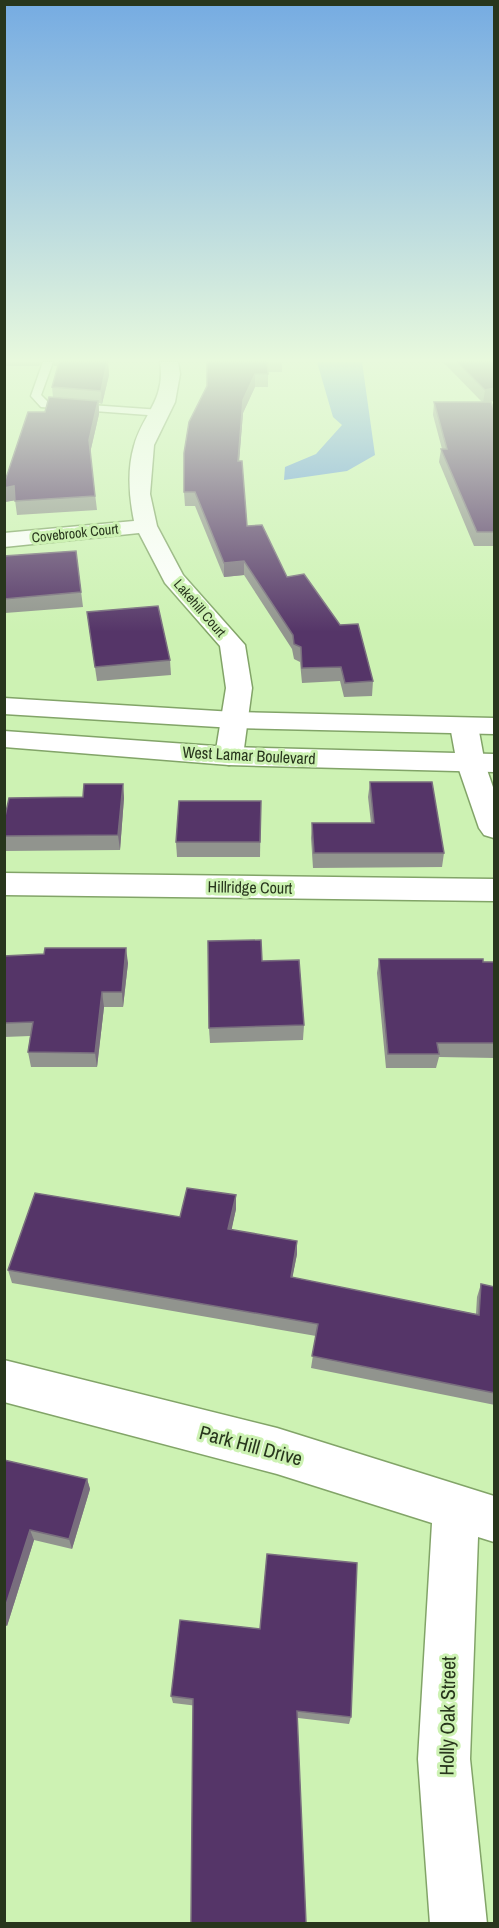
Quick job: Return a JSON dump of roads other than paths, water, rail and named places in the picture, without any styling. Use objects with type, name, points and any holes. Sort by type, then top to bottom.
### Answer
[{"type":"street","name":"Lakehill Court","points":[[143,452],[139,494],[147,526],[173,578],[232,645],[239,688],[229,756]]},
{"type":"street","name":"Covebrook Court","points":[[4,540],[147,526]]},
{"type":"street","name":"West Lamar Boulevard","points":[[4,706],[234,720],[495,726]]},
{"type":"street","points":[[464,726],[483,764],[495,828]]},
{"type":"street","name":"West Lamar Boulevard","points":[[4,740],[229,756],[483,764]]},
{"type":"street","name":"Hillridge Court","points":[[4,884],[495,890]]},
{"type":"street","name":"Park Hill Drive","points":[[4,1381],[277,1451],[475,1513]]},
{"type":"street","name":"Holly Oak Street","points":[[459,1923],[444,1759],[475,1513]]},
{"type":"water","points":[[318,452],[375,452],[375,455],[347,471],[284,480],[285,467]]}]
